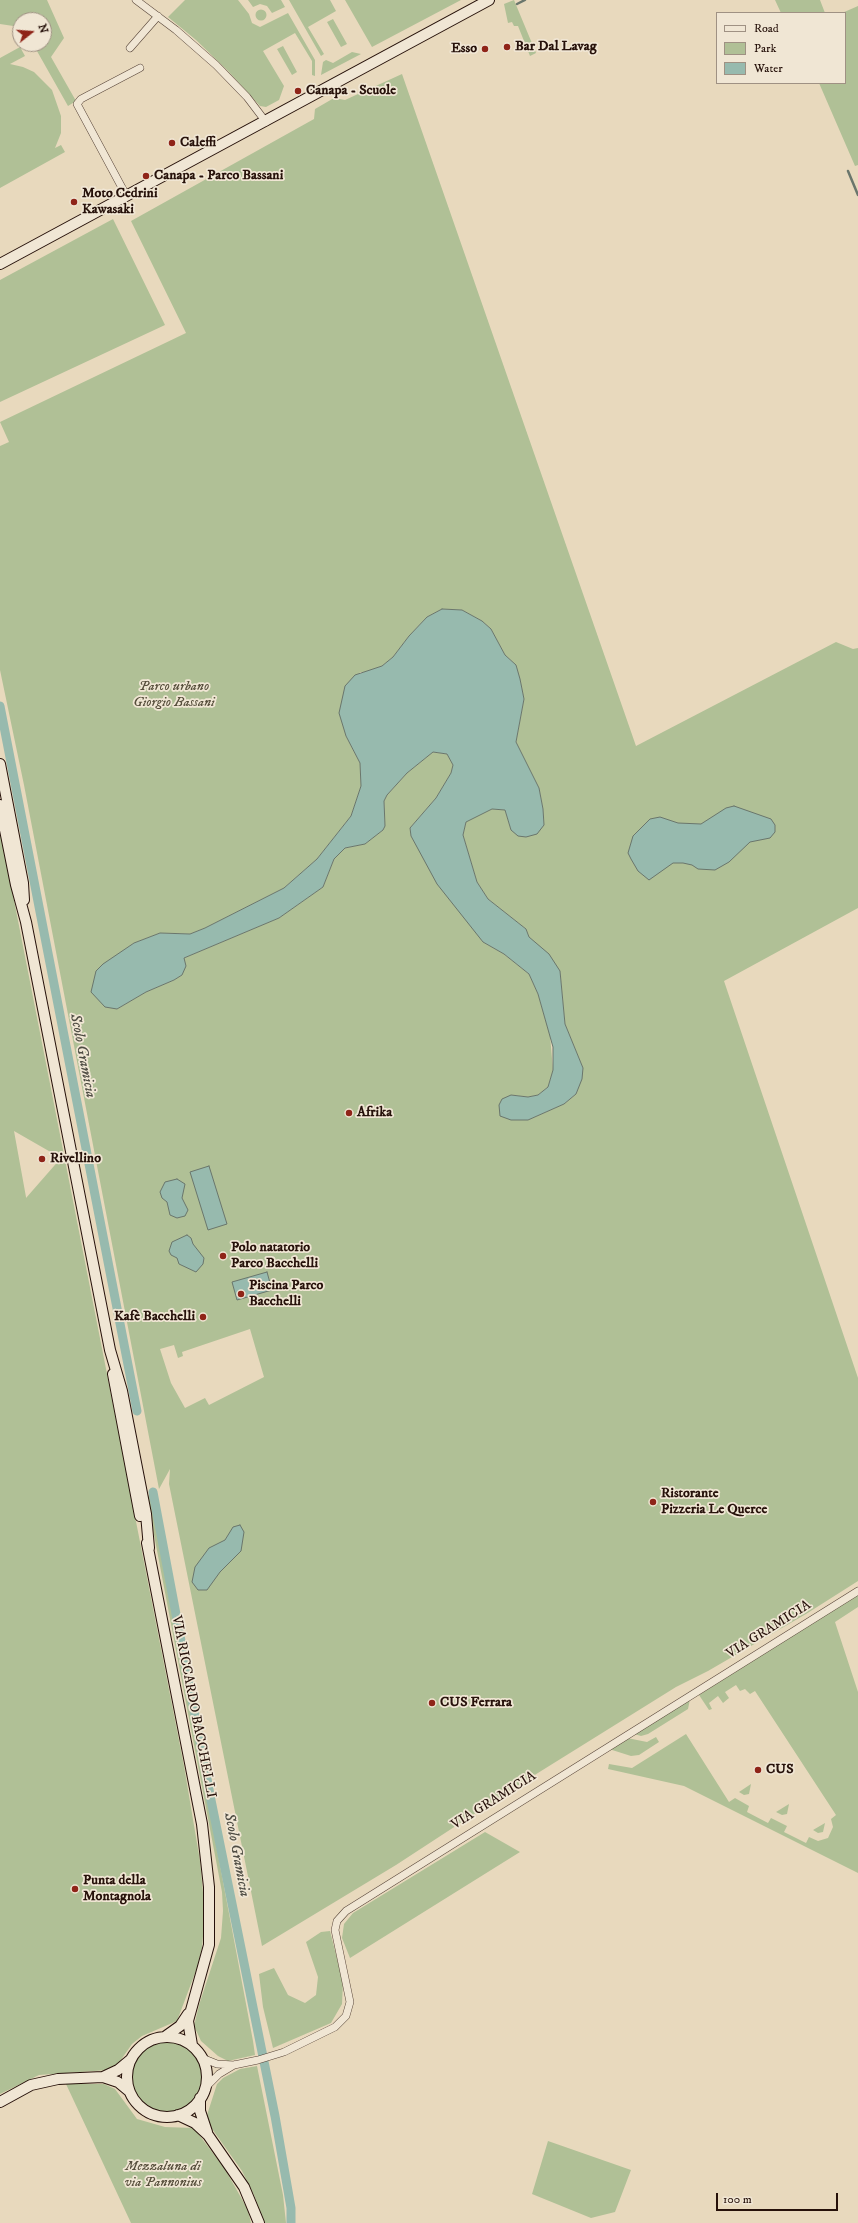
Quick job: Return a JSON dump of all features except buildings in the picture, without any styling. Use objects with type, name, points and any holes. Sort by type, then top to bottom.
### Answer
[{"type":"main road","points":[[0,264],[266,122],[489,0]]},
{"type":"main road","name":"VIA RICCARDO BACCHELLI","points":[[0,764],[1,776],[23,883],[26,922]]},
{"type":"main road","name":"VIA RICCARDO BACCHELLI","points":[[0,805],[16,885],[26,922],[110,1350],[122,1391],[130,1451],[146,1514],[149,1548],[200,1816],[210,1887],[209,1946],[190,2012],[188,2029],[192,2045]]},
{"type":"main road","name":"VIA RICCARDO BACCHELLI","points":[[166,2036],[180,2026],[190,2012]]},
{"type":"main road","points":[[166,2036],[183,2040],[192,2045]]},
{"type":"main road","name":"VIA GRAMICIA","points":[[0,2102],[22,2089],[47,2081],[103,2077],[118,2070],[131,2059],[140,2046],[147,2042],[166,2036]]},
{"type":"main road","name":"VIA GRAMICIA","points":[[103,2077],[118,2082],[130,2092],[140,2107],[151,2114],[162,2117],[178,2115],[194,2106],[205,2088],[207,2073],[202,2058],[192,2045]]},
{"type":"main road","name":"VIA GRAMICIA","points":[[130,2092],[126,2076],[131,2059]]},
{"type":"main road","points":[[200,2098],[201,2119],[208,2135],[244,2188],[259,2223]]},
{"type":"main road","points":[[178,2115],[195,2122],[208,2135]]},
{"type":"street","points":[[136,0],[158,16],[221,70],[247,97],[266,122]]},
{"type":"street","points":[[130,48],[158,16]]},
{"type":"street","points":[[127,197],[78,104],[80,99],[140,68]]},
{"type":"street","name":"VIA GRAMICIA","points":[[202,2058],[217,2064],[234,2065],[258,2060],[273,2056],[335,2027],[346,2016],[349,2009],[350,1995],[335,1930],[337,1921],[346,1911],[858,1591]]},
{"type":"street","name":"VIA GRAMICIA","points":[[205,2088],[219,2074],[234,2065]]},
{"type":"green space","points":[[0,0],[47,0],[64,38],[51,57],[76,101],[68,106],[38,52],[52,52],[52,12],[12,12],[12,26],[0,24]]},
{"type":"green space","points":[[185,0],[238,0],[249,14],[252,23],[260,27],[288,13],[315,60],[315,76],[312,75],[312,61],[295,33],[263,51],[284,86],[279,100],[266,107],[260,106],[228,71],[196,40],[168,17]]},
{"type":"green space","points":[[248,0],[281,0],[285,7],[272,13],[267,6],[260,4],[253,7]]},
{"type":"green space","points":[[289,0],[330,0],[336,11],[308,27],[324,54],[321,56]]},
{"type":"green space","points":[[345,0],[461,0],[372,47]]},
{"type":"green space","points":[[514,0],[536,53],[530,56],[518,26],[514,26],[512,22],[508,23],[504,4]]},
{"type":"green space","points":[[775,0],[820,0],[825,12],[781,12]]},
{"type":"green space","points":[[858,6],[858,165],[855,166],[819,84],[846,84],[846,12],[844,12]]},
{"type":"green space","points":[[259,10],[263,10],[265,11],[265,19],[259,20],[256,17],[256,13]]},
{"type":"green space","points":[[333,19],[347,44],[341,47],[327,22]]},
{"type":"green space","points":[[283,46],[297,72],[292,75],[277,49]]},
{"type":"green space","points":[[12,51],[23,52],[25,56],[10,64],[23,67],[34,72],[52,90],[61,116],[61,133],[55,148],[61,145],[65,152],[0,188],[0,58]]},
{"type":"green space","points":[[352,52],[361,54],[321,75],[323,62],[326,60],[333,63]]},
{"type":"green space","name":"Parco urbano Giorgio Bassani","points":[[402,74],[636,746],[836,642],[853,649],[858,648],[858,908],[724,981],[858,1378],[858,1581],[806,1614],[708,1671],[676,1687],[517,1786],[396,1865],[262,1946],[169,1484],[170,1469],[159,1489],[24,785],[0,670],[0,446],[9,442],[0,422],[186,333],[131,221],[314,119],[315,109],[334,98],[345,100]],"holes":[[[442,609],[462,610],[482,621],[491,629],[505,655],[516,665],[524,699],[516,742],[539,788],[543,809],[544,825],[511,830],[505,810],[492,809],[466,822],[463,835],[477,882],[488,899],[526,929],[529,937],[560,971],[565,1024],[583,1068],[576,1094],[564,1104],[528,1120],[511,1095],[528,1097],[538,1095],[548,1087],[553,1070],[550,1035],[538,994],[529,974],[504,954],[483,942],[411,836],[410,828],[436,798],[451,773],[453,765],[447,754],[433,752],[407,773],[387,795],[384,801],[385,819],[383,830],[365,844],[345,848],[334,859],[323,887],[279,918],[184,958],[182,975],[146,992],[117,1009],[96,971],[134,943],[160,933],[190,934],[205,928],[284,888],[317,859],[351,816],[361,786],[360,763],[346,736],[360,672],[368,672],[382,666],[393,657],[409,636],[427,617]],[[250,1329],[264,1377],[209,1405],[205,1398],[185,1408],[171,1383],[160,1349],[174,1345],[178,1358],[183,1356],[182,1352]]]},
{"type":"green space","points":[[113,219],[165,325],[0,402],[0,280]]},
{"type":"green space","points":[[0,829],[184,1766],[200,1861],[205,1913],[202,1948],[197,1968],[177,2021],[142,2036],[132,2044],[118,2064],[108,2070],[39,2075],[0,2094]],"holes":[[[14,1131],[61,1158],[26,1198]]]},
{"type":"green space","points":[[150,1493],[255,2055],[228,2061],[218,2056],[201,2041],[194,2026],[199,2005],[221,1938],[223,1911],[222,1892],[147,1498]]},
{"type":"green space","points":[[858,1594],[858,1607],[835,1622],[858,1692],[858,1873],[684,1786],[608,1769],[609,1764],[632,1768],[686,1734],[729,1802],[735,1798],[749,1806],[747,1812],[768,1823],[771,1818],[787,1826],[784,1832],[806,1843],[809,1837],[818,1841],[828,1838],[833,1827],[831,1819],[836,1815],[755,1691],[750,1694],[745,1689],[740,1691],[736,1685],[725,1692],[729,1698],[723,1703],[718,1696],[709,1703],[712,1709],[709,1710],[699,1695]]},
{"type":"green space","points":[[690,1699],[688,1709],[648,1734],[641,1736],[634,1734]]},
{"type":"green space","points":[[656,1737],[659,1742],[639,1755],[631,1756],[609,1749],[627,1738],[647,1742]]},
{"type":"green space","points":[[751,1784],[749,1794],[744,1795],[739,1792]]},
{"type":"green space","points":[[789,1804],[787,1814],[782,1815],[776,1812]]},
{"type":"green space","points":[[825,1823],[823,1832],[818,1833],[813,1830]]},
{"type":"green space","points":[[485,1832],[520,1852],[350,1958],[342,1938],[344,1924],[353,1913]]},
{"type":"green space","points":[[330,1931],[343,1982],[342,2004],[331,2023],[273,2048],[263,2007],[259,1974],[274,1968],[288,1995],[305,2003],[316,1995],[318,1977],[306,1942],[321,1932]]},
{"type":"green space","points":[[167,2042],[186,2048],[196,2058],[202,2077],[196,2096],[186,2106],[167,2112],[148,2106],[138,2096],[132,2077],[138,2058],[148,2048]]},
{"type":"green space","points":[[257,2066],[283,2195],[286,2223],[264,2223],[254,2195],[242,2171],[210,2126],[207,2115],[217,2084],[223,2078],[240,2069]]},
{"type":"green space","name":"Mezzaluna di via Pannonius","points":[[66,2084],[104,2084],[115,2089],[137,2119],[165,2127],[194,2128],[225,2169],[248,2210],[251,2223],[131,2223]]},
{"type":"green space","points":[[548,2141],[631,2170],[615,2212],[591,2218],[532,2194]]},
{"type":"water","points":[[442,609],[462,610],[482,621],[491,629],[505,655],[516,665],[520,679],[524,699],[516,742],[539,788],[544,825],[537,834],[526,837],[518,836],[511,830],[505,810],[492,809],[466,822],[463,835],[477,882],[488,899],[526,929],[529,937],[549,954],[560,971],[565,1024],[583,1068],[582,1079],[576,1094],[564,1104],[528,1120],[511,1120],[500,1116],[499,1105],[502,1099],[511,1095],[528,1097],[538,1095],[548,1087],[553,1070],[553,1047],[538,994],[529,974],[504,954],[483,942],[437,884],[411,836],[410,828],[436,798],[451,773],[453,765],[447,754],[433,752],[407,773],[387,795],[384,801],[385,826],[383,830],[365,844],[345,848],[334,859],[323,887],[279,918],[184,958],[186,966],[182,975],[174,980],[146,992],[117,1009],[105,1007],[91,992],[96,971],[103,964],[134,943],[160,933],[190,934],[205,928],[284,888],[317,859],[351,816],[361,786],[360,763],[346,736],[339,713],[345,686],[355,675],[382,666],[393,657],[409,636],[427,617]]},
{"type":"water","points":[[734,806],[771,819],[775,825],[775,832],[770,838],[750,842],[729,862],[715,870],[698,869],[692,865],[673,863],[649,880],[638,871],[628,853],[633,836],[650,819],[660,817],[678,823],[701,824],[726,808]]},
{"type":"water","points":[[209,1166],[227,1224],[208,1230],[190,1172]]},
{"type":"water","points":[[177,1179],[185,1184],[182,1198],[188,1210],[185,1216],[177,1218],[170,1215],[167,1202],[162,1198],[160,1192],[165,1182]]},
{"type":"water","points":[[187,1235],[191,1238],[193,1244],[204,1258],[203,1264],[196,1272],[179,1264],[177,1258],[171,1255],[169,1251],[172,1242]]},
{"type":"water","points":[[267,1272],[272,1290],[237,1300],[232,1282]]},
{"type":"water","points":[[240,1525],[244,1532],[241,1551],[220,1572],[207,1590],[198,1590],[192,1582],[195,1567],[209,1548],[225,1540],[233,1527]]},
{"type":"waterway","points":[[517,4],[525,0]]},
{"type":"waterway","points":[[848,171],[858,195]]},
{"type":"waterway","name":"Scolo Gramicia","points":[[0,706],[137,1411]]},
{"type":"waterway","name":"Scolo Gramicia","points":[[153,1492],[211,1800],[275,2116],[291,2208],[291,2223]]},
{"type":"place","name":"Bar Dal Lavag","points":[[507,47]]},
{"type":"place","name":"Esso","points":[[485,49]]},
{"type":"place","name":"Canapa - Scuole","points":[[298,91]]},
{"type":"place","name":"Caleffi","points":[[172,143]]},
{"type":"place","name":"Canapa - Parco Bassani","points":[[146,176]]},
{"type":"place","name":"Moto Cedrini Kawasaki","points":[[74,202]]},
{"type":"place","name":"Afrika","points":[[349,1113]]},
{"type":"place","name":"Rivellino","points":[[42,1159]]},
{"type":"place","name":"Polo natatorio Parco Bacchelli","points":[[223,1256]]},
{"type":"place","name":"Piscina Parco Bacchelli","points":[[241,1294]]},
{"type":"place","name":"Kafè Bacchelli","points":[[203,1317]]},
{"type":"place","name":"Ristorante Pizzeria Le Querce","points":[[653,1502]]},
{"type":"place","name":"CUS Ferrara","points":[[432,1703]]},
{"type":"place","name":"CUS","points":[[758,1770]]},
{"type":"place","name":"Punta della Montagnola","points":[[75,1889]]}]
